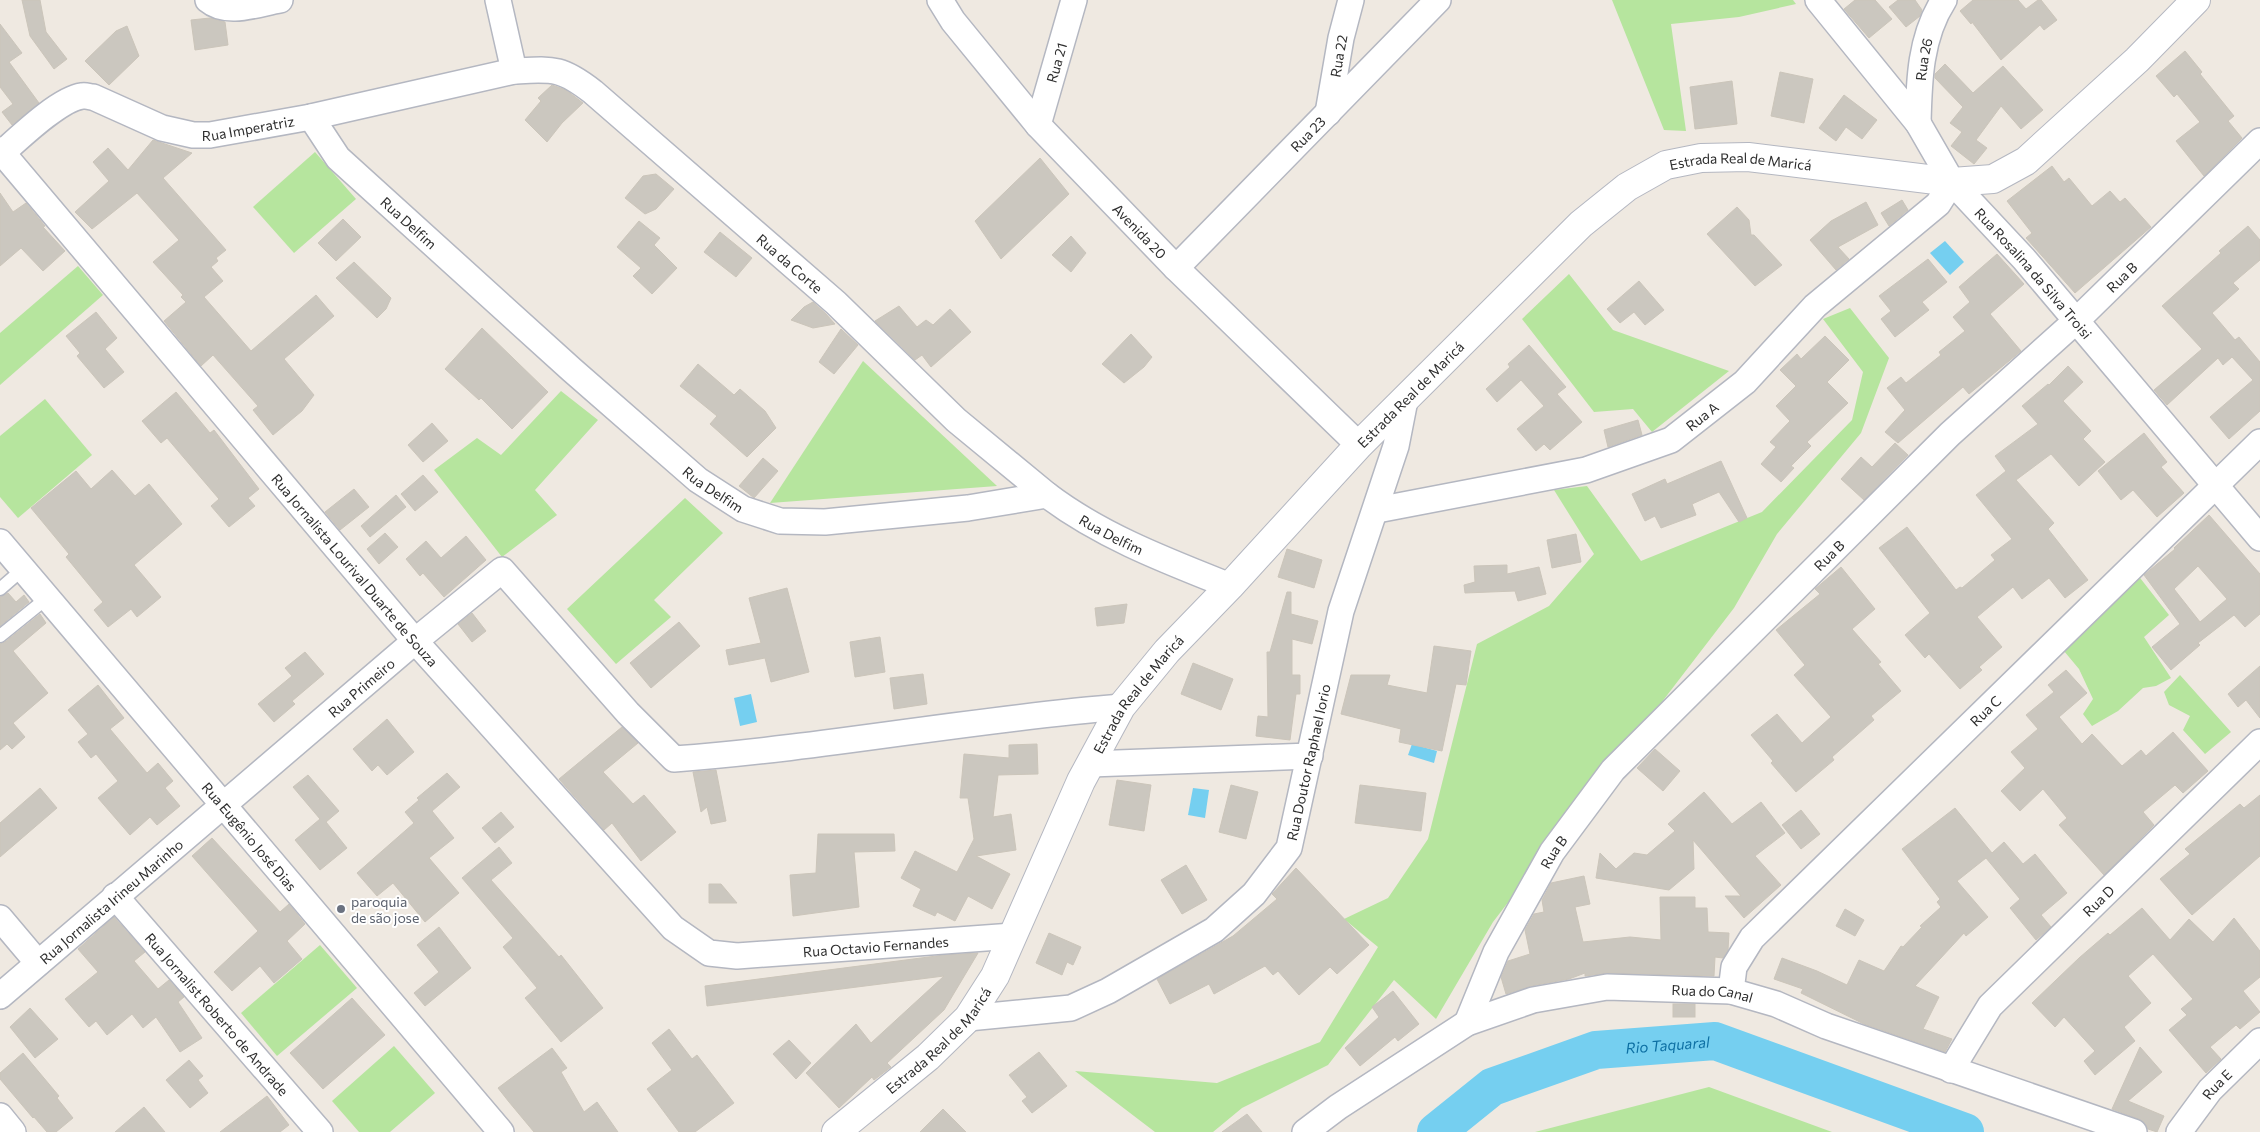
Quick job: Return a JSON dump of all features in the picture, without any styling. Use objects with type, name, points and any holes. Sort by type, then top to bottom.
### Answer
[{"type":"main road","name":"Estrada Real de Maricá","points":[[836,1132],[928,1057],[968,1018],[994,976],[1014,936],[1090,764],[1121,707],[1167,651],[1230,586],[1359,445],[1581,224],[1627,187],[1666,165],[1701,158],[1748,157],[1952,182],[1993,179],[2026,161],[2137,60],[2196,0]]},
{"type":"street","points":[[208,0],[219,8],[233,8],[280,0]]},
{"type":"street","points":[[498,0],[514,71]]},
{"type":"street","name":"Avenida 20","points":[[940,0],[953,22],[1038,125],[1176,268],[1359,445]]},
{"type":"street","name":"Rua 21","points":[[1038,125],[1074,0]]},
{"type":"street","name":"Rua 22","points":[[1328,113],[1341,38],[1351,0]]},
{"type":"street","name":"Rua 23","points":[[1176,268],[1438,0]]},
{"type":"street","name":"Rua Rosalina da Silva Troisi","points":[[1818,0],[1918,123],[1952,182],[2024,259],[2077,320],[2214,486],[2260,538]]},
{"type":"street","name":"Rua 26","points":[[1918,123],[1919,80],[1923,51],[1932,18],[1944,0]]},
{"type":"street","name":"Rua da Corte","points":[[514,71],[543,70],[568,74],[593,92],[836,303],[956,420],[1047,495]]},
{"type":"street","name":"Rua Imperatriz","points":[[1,153],[53,111],[69,100],[83,96],[93,97],[145,122],[193,135],[225,133],[311,117],[514,71]]},
{"type":"street","name":"Rua Delfim","points":[[311,117],[338,158],[572,370],[698,480],[743,510],[780,521],[825,522],[968,508],[1047,495],[1073,515],[1164,560],[1230,586]]},
{"type":"street","name":"Rua B","points":[[1466,1023],[1496,952],[1552,852],[1613,770],[1950,434],[2077,320],[2260,141]]},
{"type":"street","name":"Rua Jornalista Lourival Duarte de Souza","points":[[1,153],[415,641],[673,928],[709,953],[737,956]]},
{"type":"street","name":"Rua A","points":[[1376,510],[1586,470],[1671,440],[1745,382],[1815,306],[1938,204],[1952,182]]},
{"type":"street","name":"Rua Doutor Raphael Iorio","points":[[968,1018],[1071,1008],[1108,991],[1214,930],[1254,894],[1289,848],[1341,611],[1396,446],[1406,400]]},
{"type":"street","name":"Rua C","points":[[1731,991],[1734,967],[1752,938],[2260,442]]},
{"type":"street","name":"Rua Eugênio José Dias","points":[[0,542],[222,806],[501,1132]]},
{"type":"street","name":"Rua Primeiro","points":[[222,806],[415,641],[502,570],[628,713],[674,759],[763,751],[1065,711],[1121,707]]},
{"type":"street","name":"Rua D","points":[[1951,1070],[1990,1006],[2260,742]]},
{"type":"street","points":[[1090,764],[1310,756]]},
{"type":"street","name":"Rua Jornalista Irineu Marinho","points":[[0,996],[222,806]]},
{"type":"street","name":"Rua Jornalist Roberto de Andrade","points":[[115,896],[320,1132]]},
{"type":"street","points":[[0,918],[38,963]]},
{"type":"street","name":"Rua Octavio Fernandes","points":[[737,956],[1014,936]]},
{"type":"street","name":"Rua do Canal","points":[[1305,1132],[1338,1107],[1466,1023],[1533,1000],[1607,987],[1731,991],[1776,1004],[1826,1026],[2134,1132]]},
{"type":"street","name":"Rua E","points":[[2179,1132],[2210,1090],[2260,1041]]},
{"type":"street","points":[[0,1116],[13,1132]]},
{"type":"lane","points":[[0,589],[23,569]]},
{"type":"lane","points":[[0,636],[47,598]]},
{"type":"green space","points":[[1612,0],[1793,0],[1796,4],[1739,17],[1671,24],[1686,131],[1664,130]]},
{"type":"green space","points":[[315,152],[356,199],[294,253],[253,207]]},
{"type":"green space","points":[[78,266],[103,295],[0,385],[0,333]]},
{"type":"green space","points":[[1569,274],[1613,330],[1729,371],[1652,432],[1633,409],[1594,412],[1522,319]]},
{"type":"green space","points":[[1850,308],[1889,358],[1861,433],[1777,534],[1734,608],[1493,922],[1436,1019],[1394,980],[1328,1065],[1242,1108],[1213,1132],[1155,1132],[1075,1071],[1217,1083],[1320,1042],[1378,947],[1344,919],[1388,898],[1428,839],[1477,644],[1549,606],[1594,554],[1554,490],[1587,486],[1641,561],[1762,512],[1852,420],[1863,372],[1823,319]]},
{"type":"green space","points":[[863,361],[997,486],[770,503]]},
{"type":"green space","points":[[561,391],[598,420],[535,490],[557,515],[502,557],[434,470],[477,438],[501,455]]},
{"type":"green space","points":[[45,399],[92,455],[18,518],[0,497],[0,436]]},
{"type":"green space","points":[[685,498],[723,533],[654,600],[671,617],[616,664],[567,609]]},
{"type":"green space","points":[[2137,574],[2169,615],[2144,637],[2171,678],[2156,686],[2143,688],[2118,711],[2092,726],[2083,714],[2093,699],[2079,669],[2059,645]]},
{"type":"green space","points":[[2180,675],[2231,732],[2205,754],[2183,730],[2190,716],[2169,705],[2164,692]]},
{"type":"green space","points":[[320,945],[357,988],[277,1056],[241,1013]]},
{"type":"green space","points":[[394,1046],[435,1093],[390,1132],[359,1132],[332,1101]]},
{"type":"green space","points":[[1709,1087],[1832,1132],[1535,1132]]},
{"type":"water","points":[[1945,241],[1964,262],[1950,275],[1930,253]]},
{"type":"water","points":[[751,694],[757,722],[740,726],[734,698]]},
{"type":"water","points":[[1412,744],[1437,751],[1434,763],[1408,755]]},
{"type":"water","points":[[1193,788],[1209,790],[1205,818],[1188,815]]},
{"type":"building","points":[[22,0],[40,0],[46,32],[67,59],[54,69],[30,36]]},
{"type":"building","points":[[1855,0],[1875,0],[1892,19],[1869,38],[1844,9]]},
{"type":"building","points":[[1898,0],[1915,0],[1922,10],[1920,16],[1906,27],[1889,7]]},
{"type":"building","points":[[1973,0],[2018,0],[2026,9],[2038,0],[2041,0],[2057,20],[2044,30],[2040,25],[2001,60],[1972,22],[1971,24],[1960,11]]},
{"type":"building","points":[[210,18],[225,22],[228,45],[195,50],[191,20]]},
{"type":"building","points":[[0,24],[22,53],[9,62],[39,103],[12,125],[2,112],[13,104],[0,87]]},
{"type":"building","points":[[127,26],[139,56],[109,85],[85,61],[116,31]]},
{"type":"building","points":[[2185,51],[2202,72],[2200,74],[2234,116],[2228,121],[2242,138],[2204,176],[2176,141],[2200,122],[2177,94],[2174,97],[2156,76]]},
{"type":"building","points":[[1945,64],[1973,93],[2003,66],[2043,110],[2021,129],[2001,106],[1976,140],[1987,148],[1974,164],[1951,146],[1962,132],[1950,123],[1963,107],[1935,78],[1935,74]]},
{"type":"building","points":[[1780,72],[1813,79],[1804,123],[1771,116]]},
{"type":"building","points":[[1732,81],[1737,124],[1695,129],[1690,87]]},
{"type":"building","points":[[552,85],[566,90],[583,103],[562,123],[547,142],[525,120],[541,101],[538,98]]},
{"type":"building","points":[[1844,95],[1877,120],[1862,139],[1846,127],[1836,141],[1819,128]]},
{"type":"building","points":[[153,140],[192,153],[163,178],[226,250],[216,258],[218,261],[211,267],[223,281],[204,297],[251,351],[316,295],[334,316],[284,359],[314,395],[302,411],[273,435],[253,410],[258,406],[213,355],[201,366],[164,321],[186,302],[181,297],[183,295],[153,262],[179,240],[137,193],[92,229],[75,212],[109,181],[93,162],[108,148],[128,170]]},
{"type":"building","points":[[1040,158],[1069,194],[1001,259],[975,221]]},
{"type":"building","points":[[2052,166],[2064,182],[2069,178],[2092,206],[2110,191],[2120,202],[2125,198],[2151,227],[2075,293],[2026,238],[2032,233],[2007,201]]},
{"type":"building","points":[[656,174],[674,189],[656,209],[645,214],[625,198],[643,176]]},
{"type":"building","points":[[0,193],[13,212],[26,203],[45,226],[43,227],[65,251],[43,271],[21,248],[0,266]]},
{"type":"building","points":[[1902,200],[1908,210],[1889,226],[1881,213]]},
{"type":"building","points":[[1866,202],[1878,225],[1838,247],[1849,259],[1836,270],[1810,240],[1831,221]]},
{"type":"building","points":[[1737,207],[1749,220],[1751,235],[1754,235],[1782,265],[1755,286],[1707,234]]},
{"type":"building","points":[[343,219],[361,237],[336,261],[318,243]]},
{"type":"building","points":[[639,221],[660,238],[654,245],[677,268],[652,294],[633,276],[641,268],[617,247]]},
{"type":"building","points":[[2248,226],[2260,240],[2260,260],[2233,283],[2239,289],[2212,313],[2235,340],[2239,337],[2260,362],[2260,411],[2229,439],[2210,417],[2253,380],[2232,357],[2223,365],[2218,358],[2167,405],[2154,390],[2202,349],[2162,306]]},
{"type":"building","points":[[720,232],[752,258],[736,277],[704,252]]},
{"type":"building","points":[[1071,236],[1086,253],[1071,272],[1052,255]]},
{"type":"building","points":[[1997,254],[2024,284],[1990,314],[2021,351],[1969,394],[1963,387],[1898,443],[1885,432],[1905,410],[1887,388],[1901,377],[1906,383],[1941,355],[1939,352],[1965,331],[1953,317],[1970,302],[1959,287]]},
{"type":"building","points":[[1928,259],[1947,282],[1922,302],[1929,310],[1895,337],[1881,319],[1891,311],[1879,296]]},
{"type":"building","points":[[354,262],[391,298],[386,309],[377,318],[336,278]]},
{"type":"building","points":[[1639,281],[1664,310],[1645,325],[1634,312],[1620,323],[1607,309]]},
{"type":"building","points":[[813,302],[835,324],[813,328],[791,320],[804,307]]},
{"type":"building","points":[[899,306],[917,327],[926,320],[933,325],[950,309],[971,332],[931,367],[922,355],[915,360],[875,321]]},
{"type":"building","points":[[96,312],[117,338],[105,349],[124,372],[104,388],[77,356],[80,353],[66,336]]},
{"type":"building","points":[[482,328],[548,392],[512,429],[481,398],[479,400],[445,369]]},
{"type":"building","points":[[841,329],[858,345],[834,374],[819,362]]},
{"type":"building","points":[[1131,334],[1152,357],[1144,367],[1124,383],[1102,364]]},
{"type":"building","points":[[1825,336],[1849,360],[1827,382],[1848,403],[1807,442],[1811,446],[1791,466],[1794,468],[1781,482],[1761,464],[1776,447],[1770,442],[1790,421],[1776,406],[1796,386],[1780,370],[1797,354],[1801,359]]},
{"type":"building","points":[[1529,345],[1566,387],[1557,394],[1582,422],[1550,450],[1544,444],[1536,451],[1517,429],[1544,406],[1521,380],[1497,402],[1486,389],[1510,367],[1508,364]]},
{"type":"building","points":[[698,364],[734,395],[740,389],[765,411],[776,428],[747,457],[710,424],[717,416],[680,386]]},
{"type":"building","points":[[2068,366],[2083,382],[2063,401],[2091,431],[2083,439],[2105,462],[2079,486],[2051,454],[2016,480],[2054,523],[2048,529],[2088,580],[2065,598],[2049,578],[2022,599],[2013,587],[1977,617],[2002,647],[1979,667],[1982,670],[1960,689],[1929,654],[1925,658],[1905,635],[1930,613],[1879,548],[1907,527],[1956,590],[1960,587],[1962,588],[1995,560],[1991,555],[2012,539],[1976,495],[2006,471],[1995,456],[2038,424],[2022,406],[2049,385]]},
{"type":"building","points":[[176,392],[210,433],[214,430],[259,489],[248,498],[255,506],[229,527],[211,506],[219,499],[167,438],[161,443],[142,421]]},
{"type":"building","points":[[1638,420],[1642,435],[1608,447],[1604,430]]},
{"type":"building","points":[[432,423],[448,441],[423,462],[408,445]]},
{"type":"building","points":[[2144,433],[2167,462],[2161,467],[2184,493],[2157,517],[2133,490],[2121,500],[2098,471]]},
{"type":"building","points":[[1895,443],[1908,455],[1864,500],[1841,479],[1861,457],[1872,467]]},
{"type":"building","points":[[763,458],[778,471],[754,498],[739,486]]},
{"type":"building","points":[[1721,461],[1747,518],[1739,522],[1719,492],[1692,504],[1696,515],[1661,528],[1655,516],[1645,521],[1632,494],[1665,479],[1667,484]]},
{"type":"building","points":[[112,470],[135,496],[149,484],[182,524],[134,565],[161,597],[137,617],[131,609],[108,627],[94,610],[103,602],[66,557],[69,554],[31,508],[76,471],[91,489]]},
{"type":"building","points":[[423,475],[438,492],[415,511],[401,494]]},
{"type":"building","points":[[354,489],[369,507],[340,530],[325,512]]},
{"type":"building","points":[[396,495],[406,507],[370,537],[361,526]]},
{"type":"building","points":[[2209,515],[2260,574],[2260,614],[2245,627],[2234,615],[2198,643],[2200,645],[2171,670],[2152,647],[2180,624],[2144,575]],"holes":[[[2198,566],[2227,599],[2200,622],[2174,589]]]},
{"type":"building","points":[[385,533],[398,547],[379,564],[367,549]]},
{"type":"building","points":[[1576,534],[1581,562],[1552,568],[1547,540]]},
{"type":"building","points":[[466,536],[486,560],[444,597],[423,573],[420,576],[406,559],[426,541],[441,558]]},
{"type":"building","points":[[1287,549],[1322,560],[1314,588],[1278,577]]},
{"type":"building","points":[[1507,565],[1507,574],[1539,567],[1546,594],[1518,601],[1515,591],[1465,593],[1464,585],[1475,582],[1474,566]]},
{"type":"building","points":[[1841,567],[1875,609],[1852,629],[1881,662],[1878,664],[1901,691],[1871,716],[1874,720],[1832,757],[1834,760],[1796,792],[1771,763],[1773,761],[1751,735],[1777,714],[1802,743],[1831,717],[1794,675],[1805,665],[1776,630],[1820,594],[1815,589]]},
{"type":"building","points":[[787,588],[809,672],[771,682],[765,658],[729,665],[726,650],[761,643],[749,598]]},
{"type":"building","points":[[1287,592],[1291,592],[1291,614],[1318,621],[1312,644],[1292,639],[1292,675],[1300,675],[1300,694],[1296,694],[1290,740],[1256,736],[1258,716],[1268,717],[1267,652],[1270,652]]},
{"type":"building","points":[[8,593],[16,602],[24,595],[29,602],[0,626],[0,597]]},
{"type":"building","points":[[1127,604],[1124,623],[1097,626],[1095,608]]},
{"type":"building","points":[[472,613],[486,631],[472,642],[458,624]]},
{"type":"building","points":[[40,614],[46,623],[13,651],[48,693],[13,723],[25,737],[12,749],[7,744],[0,750],[0,644]]},
{"type":"building","points":[[679,622],[700,646],[651,688],[630,663]]},
{"type":"building","points":[[880,637],[885,672],[855,677],[850,642]]},
{"type":"building","points":[[1434,646],[1471,651],[1466,685],[1456,684],[1442,751],[1399,742],[1401,729],[1341,714],[1351,675],[1390,675],[1387,685],[1427,693]]},
{"type":"building","points":[[305,652],[324,674],[292,701],[295,704],[274,722],[258,704],[292,676],[285,668]]},
{"type":"building","points":[[1193,663],[1233,679],[1221,710],[1181,694]]},
{"type":"building","points":[[2260,666],[2260,718],[2246,700],[2238,707],[2228,694]]},
{"type":"building","points":[[2066,670],[2087,693],[2059,717],[2082,744],[2092,734],[2122,766],[2141,750],[2146,756],[2173,732],[2208,771],[2183,793],[2175,785],[2143,812],[2154,825],[2104,875],[2059,825],[2067,818],[2043,789],[2020,811],[2001,791],[2025,768],[2011,752],[2038,729],[2026,715],[2054,692],[2048,685]]},
{"type":"building","points":[[923,674],[927,704],[894,709],[890,678]]},
{"type":"building","points":[[98,685],[124,718],[110,729],[147,773],[158,763],[173,781],[165,788],[180,806],[157,825],[150,817],[130,835],[98,798],[118,781],[96,754],[91,758],[78,742],[88,734],[68,710]]},
{"type":"building","points":[[387,719],[414,752],[387,775],[378,765],[372,771],[353,749]]},
{"type":"building","points":[[622,727],[638,743],[603,772],[633,804],[644,795],[676,832],[641,861],[612,823],[604,830],[559,779]]},
{"type":"building","points":[[1037,744],[1038,774],[998,775],[993,817],[1011,814],[1016,850],[976,856],[1010,874],[992,909],[968,896],[955,921],[937,912],[935,916],[913,906],[921,889],[901,878],[915,851],[957,872],[974,839],[968,798],[960,798],[964,754],[1009,758],[1009,745]]},
{"type":"building","points":[[1655,749],[1680,771],[1663,791],[1637,768]]},
{"type":"building","points":[[716,770],[726,821],[711,824],[707,807],[701,812],[693,772]]},
{"type":"building","points":[[447,773],[460,787],[432,811],[454,838],[429,858],[459,893],[425,922],[393,883],[377,896],[357,873],[414,823],[405,812],[419,800],[417,798]]},
{"type":"building","points":[[308,775],[339,811],[326,822],[347,848],[320,870],[295,840],[320,819],[293,787]]},
{"type":"building","points":[[1117,780],[1151,785],[1144,831],[1109,825]]},
{"type":"building","points":[[1231,785],[1258,792],[1246,839],[1219,832]]},
{"type":"building","points":[[1360,785],[1426,793],[1421,831],[1355,823]]},
{"type":"building","points":[[40,788],[57,808],[0,857],[0,823]]},
{"type":"building","points":[[1704,792],[1732,824],[1761,802],[1785,833],[1755,856],[1781,885],[1744,918],[1725,896],[1741,896],[1693,840],[1694,869],[1669,890],[1596,878],[1600,853],[1616,869],[1634,853],[1647,855],[1675,831],[1668,824]]},
{"type":"building","points":[[2260,795],[2260,856],[2192,915],[2160,879],[2190,854],[2185,849],[2240,804],[2244,808]]},
{"type":"building","points":[[1955,808],[1992,853],[2004,842],[2023,864],[2035,854],[2067,893],[2041,915],[2051,927],[2036,940],[2010,908],[2020,899],[1986,858],[1957,881],[1988,917],[1966,936],[1964,933],[1915,986],[1939,997],[1923,1029],[1952,1039],[1945,1052],[1864,1024],[1801,993],[1803,989],[1774,979],[1782,958],[1847,985],[1859,960],[1884,971],[1901,946],[1903,947],[1922,927],[1920,926],[1941,907],[1937,902],[1940,899],[1902,849]]},
{"type":"building","points":[[1801,810],[1820,834],[1801,849],[1782,825]]},
{"type":"building","points":[[501,812],[514,827],[495,843],[482,828]]},
{"type":"building","points":[[818,834],[894,834],[895,851],[854,852],[859,907],[793,916],[790,875],[816,873]]},
{"type":"building","points":[[212,838],[280,912],[289,904],[305,924],[287,941],[302,959],[274,983],[260,966],[232,991],[214,972],[258,931],[192,856]]},
{"type":"building","points":[[499,847],[512,863],[491,880],[559,957],[561,955],[603,1008],[561,1042],[525,998],[537,988],[503,947],[513,938],[462,878]]},
{"type":"building","points":[[1186,865],[1207,900],[1182,914],[1161,880]]},
{"type":"building","points":[[1296,868],[1369,945],[1337,974],[1330,967],[1299,995],[1278,971],[1273,975],[1265,966],[1214,994],[1209,984],[1170,1004],[1157,979],[1233,936],[1277,899],[1272,894]]},
{"type":"building","points":[[1584,876],[1590,904],[1575,907],[1583,942],[1630,937],[1661,940],[1660,897],[1695,897],[1695,908],[1707,908],[1708,932],[1729,933],[1728,950],[1723,958],[1715,957],[1714,976],[1607,973],[1585,976],[1585,973],[1569,979],[1531,986],[1506,994],[1501,977],[1508,961],[1530,954],[1525,930],[1534,914],[1544,912],[1542,900],[1551,883]]},
{"type":"building","points":[[709,884],[721,884],[737,903],[709,903]]},
{"type":"building","points":[[2142,908],[2170,940],[2189,919],[2213,942],[2234,918],[2260,951],[2260,977],[2243,991],[2260,1012],[2240,1029],[2236,1025],[2210,1047],[2221,1059],[2206,1073],[2169,1030],[2187,1015],[2181,1009],[2193,999],[2153,954],[2128,976],[2151,1003],[2124,1027],[2135,1041],[2095,1075],[2084,1061],[2095,1051],[2064,1017],[2055,1027],[2032,1003],[2079,958],[2108,933],[2110,935]]},
{"type":"building","points":[[1845,909],[1864,920],[1855,936],[1836,926]]},
{"type":"building","points":[[114,917],[145,952],[134,961],[158,989],[169,980],[184,997],[178,1002],[202,1038],[180,1052],[156,1017],[143,1028],[132,1014],[107,1035],[96,1021],[89,1027],[65,999],[98,972],[78,949]]},
{"type":"building","points":[[439,927],[471,968],[425,1006],[414,993],[439,972],[417,945]]},
{"type":"building","points":[[1049,933],[1081,947],[1073,965],[1067,962],[1062,975],[1036,963]]},
{"type":"building","points":[[978,953],[944,1010],[887,1063],[891,1067],[874,1080],[872,1077],[839,1108],[806,1073],[856,1024],[871,1043],[944,976],[707,1006],[705,986],[944,955]]},
{"type":"building","points":[[1393,991],[1419,1024],[1398,1041],[1395,1037],[1360,1066],[1345,1048],[1379,1017],[1372,1007]]},
{"type":"building","points":[[352,998],[385,1035],[323,1089],[290,1053]]},
{"type":"building","points":[[1673,1004],[1695,1004],[1695,1017],[1673,1017]]},
{"type":"building","points":[[30,1008],[58,1039],[35,1058],[10,1027]]},
{"type":"building","points":[[669,1029],[692,1059],[697,1055],[734,1103],[695,1132],[679,1132],[647,1089],[672,1070],[652,1043]]},
{"type":"building","points":[[789,1040],[811,1063],[796,1079],[773,1054]]},
{"type":"building","points":[[2140,1047],[2162,1072],[2128,1101],[2164,1116],[2157,1132],[2148,1129],[2145,1123],[2139,1119],[2112,1109]]},
{"type":"building","points":[[552,1048],[567,1068],[561,1072],[584,1112],[597,1102],[618,1132],[534,1132],[498,1088]]},
{"type":"building","points":[[1039,1052],[1067,1086],[1032,1113],[1022,1101],[1027,1097],[1009,1075]]},
{"type":"building","points":[[23,1053],[59,1096],[57,1098],[73,1118],[56,1132],[47,1132],[0,1079],[0,1073]]},
{"type":"building","points":[[189,1060],[203,1076],[198,1080],[208,1093],[190,1108],[166,1080]]},
{"type":"building","points":[[267,1096],[289,1125],[280,1132],[220,1132]]},
{"type":"building","points":[[144,1107],[165,1132],[115,1132]]},
{"type":"building","points":[[943,1109],[966,1132],[920,1132]]},
{"type":"building","points":[[1247,1114],[1262,1132],[1222,1132]]},
{"type":"waterway","name":"Rio Taquaral","points":[[1436,1132],[1492,1087],[1596,1050],[1715,1041],[1965,1132]]},
{"type":"place","name":"paroquia de são jose","points":[[341,909]]}]
